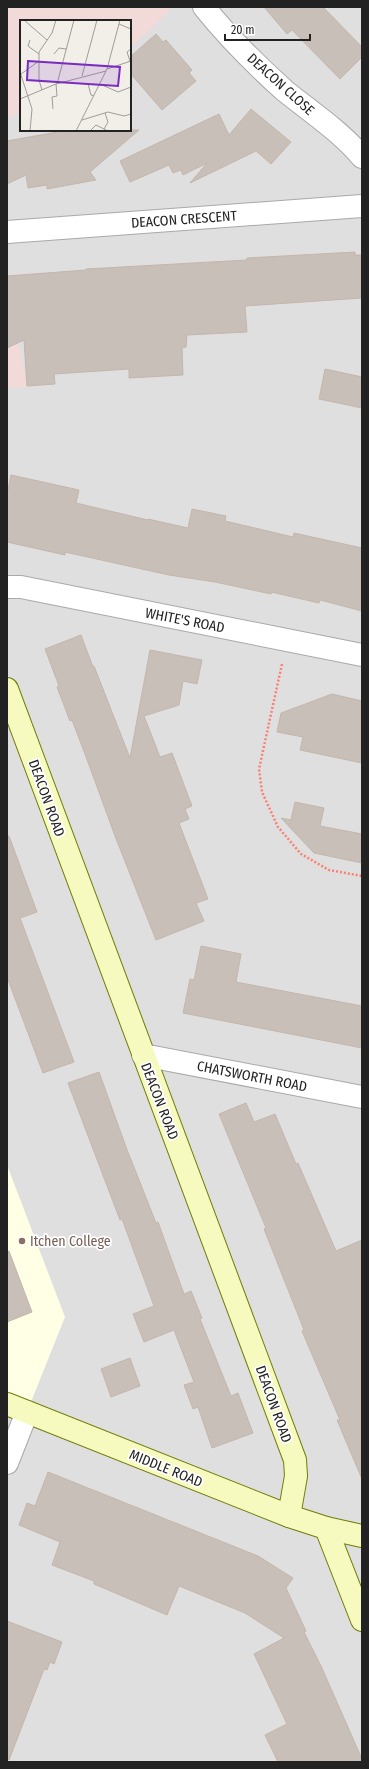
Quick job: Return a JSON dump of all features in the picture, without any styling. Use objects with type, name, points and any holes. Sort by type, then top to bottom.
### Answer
[{"type":"street","name":"DEACON CLOSE","points":[[204,7],[227,34],[279,85],[325,123],[362,157]]},
{"type":"street","name":"DEACON CRESCENT","points":[[7,232],[362,206]]},
{"type":"street","name":"WHITE'S ROAD","points":[[7,587],[21,587],[362,655]]},
{"type":"street","name":"DEACON ROAD","points":[[7,689],[272,1396],[294,1460],[296,1476],[289,1516]]},
{"type":"street","name":"CHATSWORTH ROAD","points":[[143,1055],[362,1097]]},
{"type":"street","name":"MIDDLE ROAD","points":[[7,1404],[289,1516],[326,1528],[362,1536]]},
{"type":"street","points":[[7,1463],[27,1412]]},
{"type":"street","points":[[326,1528],[362,1620]]},
{"type":"path","points":[[287,640],[260,769],[262,792],[278,827],[301,854],[329,870],[362,876]]},
{"type":"shaded area","points":[[7,7],[362,7],[362,1762],[7,1762]]},
{"type":"shaded area","points":[[7,7],[168,7],[171,10],[131,47],[131,20],[20,20],[20,112],[7,118]]},
{"type":"shaded area","points":[[7,323],[20,349],[27,387],[7,388]]},
{"type":"shaded area","name":"Itchen College","points":[[7,1165],[65,1317],[27,1412],[7,1404]]},
{"type":"building","points":[[264,7],[323,7],[362,47],[362,57],[340,79],[292,30],[287,34]]},
{"type":"building","points":[[156,34],[163,42],[166,40],[192,70],[189,73],[196,81],[162,110],[131,74],[131,56]]},
{"type":"building","points":[[251,109],[291,142],[271,164],[256,151],[190,183],[207,163],[183,175],[181,170],[173,173],[169,165],[130,182],[120,161],[219,114],[229,135]]},
{"type":"building","points":[[139,130],[90,172],[96,180],[47,189],[47,185],[28,188],[26,175],[7,184],[7,141],[62,131]]},
{"type":"building","points":[[355,252],[355,255],[362,255],[362,298],[245,306],[247,332],[187,335],[186,347],[182,348],[183,375],[129,378],[129,369],[54,374],[55,384],[27,386],[24,340],[7,348],[7,276],[86,269]]},
{"type":"building","points":[[325,369],[362,377],[362,408],[319,399]]},
{"type":"building","points":[[11,475],[79,490],[76,503],[148,520],[188,528],[192,509],[226,516],[225,521],[293,537],[294,533],[362,548],[362,611],[320,600],[319,603],[271,592],[271,594],[215,582],[169,575],[65,552],[65,555],[7,542],[7,495]]},
{"type":"building","points":[[81,635],[130,758],[150,650],[202,660],[197,684],[183,681],[179,705],[144,716],[160,757],[172,753],[192,806],[185,809],[189,819],[179,823],[208,899],[196,903],[204,921],[156,940],[115,836],[72,720],[70,721],[57,687],[59,686],[45,649]]},
{"type":"building","points":[[332,694],[362,701],[362,763],[300,750],[303,737],[277,732],[281,713]]},
{"type":"building","points":[[295,802],[324,808],[320,826],[362,834],[362,863],[314,853],[281,818],[291,820]]},
{"type":"building","points":[[9,836],[37,912],[20,918],[74,1062],[43,1073],[7,977],[7,837]]},
{"type":"building","points":[[201,946],[241,954],[236,982],[362,1006],[362,1048],[183,1013],[190,979],[194,980]]},
{"type":"building","points":[[99,1072],[126,1147],[156,1223],[158,1222],[184,1294],[191,1291],[202,1318],[200,1319],[231,1396],[238,1393],[253,1433],[212,1448],[198,1407],[193,1409],[184,1385],[194,1382],[174,1330],[144,1342],[133,1314],[154,1306],[122,1219],[120,1220],[68,1083]]},
{"type":"building","points":[[246,1103],[254,1122],[275,1114],[336,1251],[362,1240],[362,1479],[337,1420],[340,1420],[302,1331],[304,1330],[264,1229],[266,1228],[219,1114]]},
{"type":"building","points":[[9,1251],[32,1312],[7,1322],[7,1252]]},
{"type":"building","points":[[130,1358],[140,1386],[111,1397],[101,1369]]},
{"type":"building","points":[[48,1472],[258,1556],[293,1578],[286,1588],[306,1631],[304,1632],[321,1666],[362,1759],[362,1762],[278,1762],[265,1735],[287,1724],[254,1654],[284,1638],[245,1613],[179,1586],[167,1615],[94,1584],[94,1581],[52,1565],[60,1542],[19,1525],[27,1503],[35,1506]]},
{"type":"building","points":[[7,1621],[62,1642],[54,1664],[50,1662],[47,1670],[44,1669],[9,1760],[7,1759]]},
{"type":"place","name":"Itchen College","points":[[22,1241]]}]
